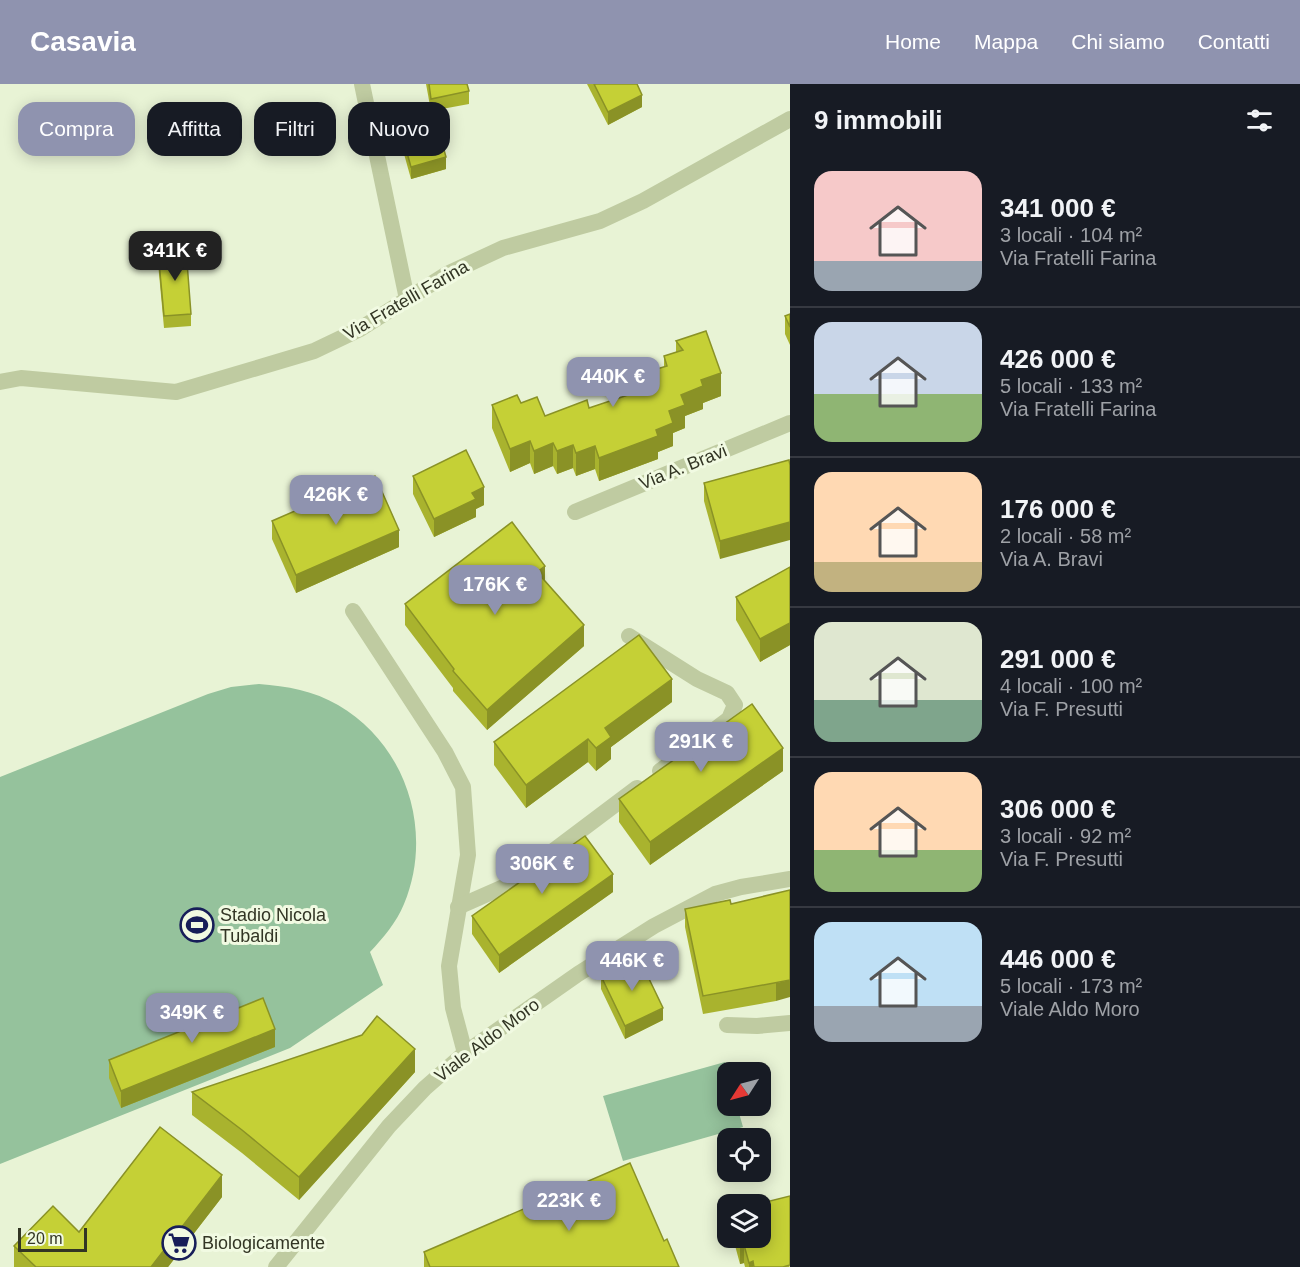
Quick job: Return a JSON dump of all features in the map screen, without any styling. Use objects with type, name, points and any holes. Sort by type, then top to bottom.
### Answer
[{"type":"street","points":[[362,84],[407,299]]},
{"type":"street","name":"Via Fratelli Farina","points":[[0,382],[21,378],[176,392],[314,351],[360,329],[447,274],[503,248],[600,221],[643,201],[790,119]]},
{"type":"street","name":"Via A. Bravi","points":[[575,512],[790,423]]},
{"type":"street","points":[[353,611],[445,752],[464,787],[468,855],[449,966],[453,1008],[465,1053]]},
{"type":"street","points":[[458,907],[508,885],[729,719],[735,705],[727,693],[697,679],[629,636]]},
{"type":"street","name":"Viale Aldo Moro","points":[[276,1267],[389,1126],[425,1088],[465,1053],[578,974],[654,926],[715,894],[790,879]]},
{"type":"street","points":[[727,1025],[757,1026],[790,1023]]},
{"type":"green space","name":"Stadio Nicola Tubaldi","points":[[259,684],[290,688],[319,696],[338,705],[362,722],[382,743],[397,767],[408,792],[414,820],[416,848],[413,876],[397,917],[370,952],[383,985],[290,1048],[0,1164],[0,777],[208,694],[231,687]]},
{"type":"green space","points":[[717,1064],[717,1116],[740,1116],[743,1127],[717,1128],[717,1134],[623,1161],[603,1096]]},
{"type":"building","points":[[429,84],[467,84],[469,91],[431,99]]},
{"type":"building","points":[[594,84],[637,84],[642,95],[608,112]]},
{"type":"building","points":[[408,156],[446,156],[446,157],[411,167]]},
{"type":"building","points":[[186,249],[191,314],[164,316],[158,251]]},
{"type":"building","points":[[790,314],[790,327],[785,316]]},
{"type":"building","points":[[706,331],[721,373],[701,380],[703,386],[681,395],[685,405],[669,411],[673,423],[656,430],[658,436],[599,458],[595,446],[576,453],[573,445],[557,451],[553,443],[534,451],[530,441],[510,449],[492,405],[517,395],[521,403],[537,397],[545,416],[587,400],[589,408],[634,393],[632,387],[653,380],[650,371],[667,366],[664,356],[683,350],[676,341]]},
{"type":"building","points":[[466,450],[484,487],[472,493],[476,499],[434,519],[413,476]]},
{"type":"building","points":[[789,460],[790,522],[720,541],[704,483]]},
{"type":"building","points":[[375,476],[399,530],[296,575],[272,521]]},
{"type":"building","points":[[512,522],[545,566],[537,572],[584,625],[487,710],[453,671],[454,669],[405,604]]},
{"type":"building","points":[[790,567],[790,623],[760,639],[736,597]]},
{"type":"building","points":[[639,635],[672,679],[605,728],[611,737],[596,748],[588,739],[526,785],[494,742]]},
{"type":"building","points":[[752,704],[783,748],[650,842],[619,799]]},
{"type":"building","points":[[585,836],[613,874],[499,955],[472,916]]},
{"type":"building","points":[[790,890],[790,980],[703,996],[685,909],[730,900],[731,904]]},
{"type":"building","points":[[639,958],[663,1008],[625,1026],[601,976]]},
{"type":"building","points":[[263,998],[275,1029],[121,1091],[109,1060]]},
{"type":"building","points":[[377,1016],[415,1049],[299,1177],[192,1092],[362,1035]]},
{"type":"building","points":[[160,1127],[222,1175],[151,1267],[36,1267],[14,1246],[53,1206],[79,1232]]},
{"type":"building","points":[[630,1163],[664,1241],[667,1239],[679,1267],[430,1267],[424,1252]]},
{"type":"building","points":[[790,1196],[790,1265],[754,1267],[753,1261],[749,1263],[745,1248],[771,1248],[771,1201]]},
{"type":"place","name":"Stadio Nicola Tubaldi","points":[[197,925]]},
{"type":"place","name":"Biologicamente","points":[[179,1243]]}]
